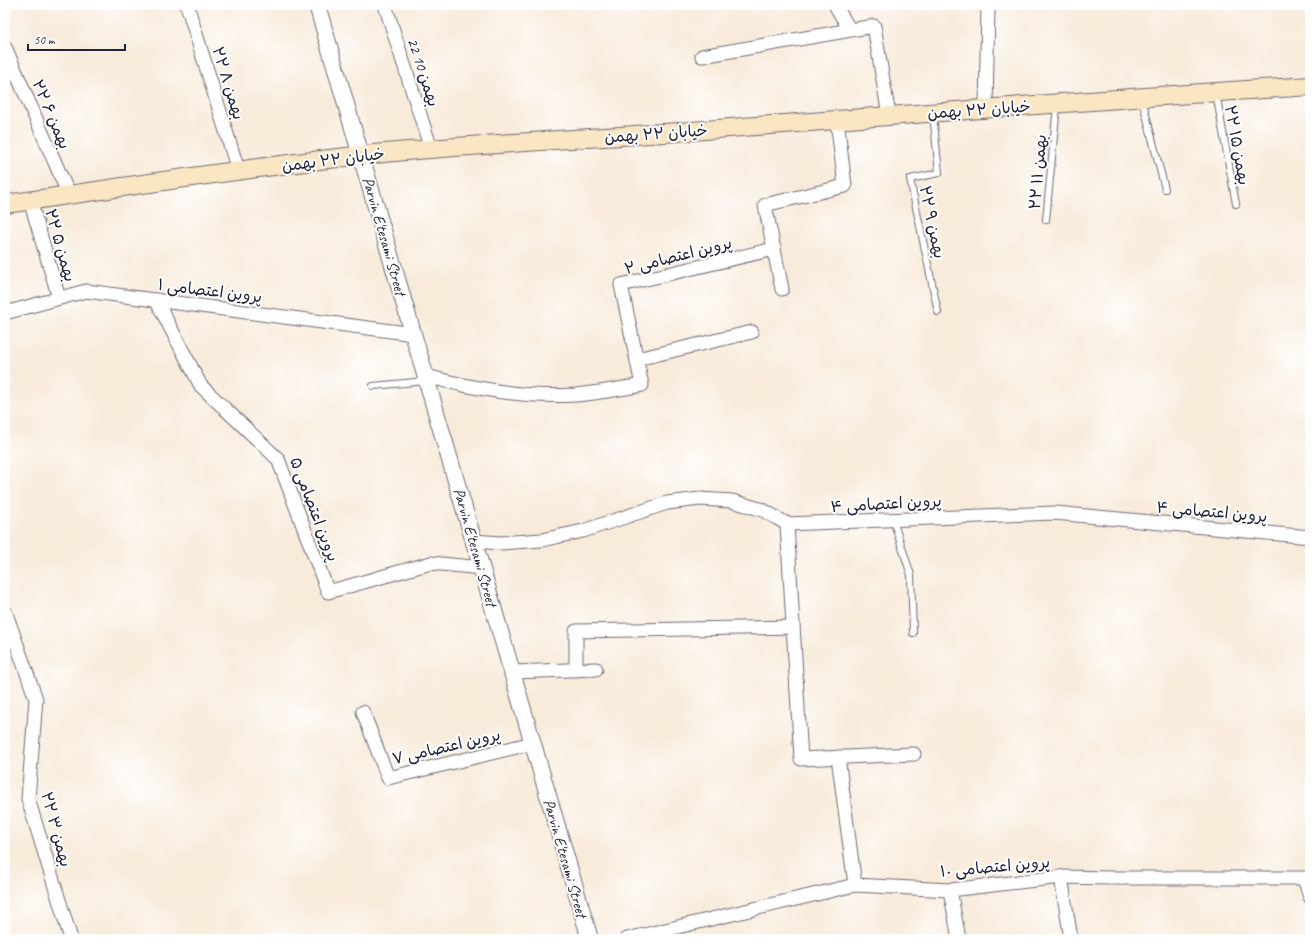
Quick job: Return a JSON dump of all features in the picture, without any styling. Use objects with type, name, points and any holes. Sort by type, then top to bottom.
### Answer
[{"type":"main road","name":"خیابان ۲۲ بهمن","points":[[5,204],[238,170],[431,148],[1310,86]]},
{"type":"street","name":"۲۲ بهمن ۸","points":[[187,5],[238,170]]},
{"type":"street","name":"Parvin E'tesami Street","points":[[317,5],[590,939]]},
{"type":"street","name":"22 بهمن 10","points":[[385,5],[431,148]]},
{"type":"street","points":[[835,5],[850,30]]},
{"type":"street","points":[[986,108],[988,5]]},
{"type":"street","points":[[702,56],[874,26],[889,116]]},
{"type":"street","name":"۲۲ بهمن ۶","points":[[5,47],[69,195]]},
{"type":"street","points":[[782,288],[764,205],[845,186],[837,120]]},
{"type":"street","name":"۲۲ بهمن ۵","points":[[30,200],[59,298]]},
{"type":"street","name":"پروین اعتصامی ۲","points":[[427,378],[462,386],[500,392],[537,395],[575,395],[612,391],[642,385],[621,285],[774,249]]},
{"type":"street","name":"پروین اعتصامی ۱","points":[[5,313],[86,291],[414,334]]},
{"type":"street","name":"پروین اعتصامی ۵","points":[[156,300],[201,386],[278,459],[328,592],[431,563],[482,568]]},
{"type":"street","points":[[637,359],[752,332]]},
{"type":"street","points":[[474,541],[501,543],[542,540],[582,532],[668,502],[700,499],[732,501],[763,510],[787,524],[801,759],[914,754]]},
{"type":"street","name":"پروین اعتصامی ۴","points":[[787,524],[1055,513],[1310,537]]},
{"type":"street","name":"۲۲ بهمن ۳","points":[[5,611],[36,699],[28,799],[71,939]]},
{"type":"street","points":[[576,670],[576,631],[793,627]]},
{"type":"street","points":[[512,672],[596,669]]},
{"type":"street","name":"پروین اعتصامی ۷","points":[[363,712],[388,778],[533,743]]},
{"type":"street","points":[[838,757],[855,885]]},
{"type":"street","points":[[1061,877],[1071,939]]},
{"type":"street","name":"پروین اعتصامی ۱۰","points":[[627,939],[855,885],[950,890],[1061,877],[1307,878],[1310,897]]},
{"type":"street","points":[[950,890],[958,939]]},
{"type":"lane","name":"۲۲ بهمن ۱۵","points":[[1216,92],[1236,204]]},
{"type":"lane","points":[[1142,97],[1165,189]]},
{"type":"lane","name":"۲۲ بهمن ۱۱","points":[[1046,220],[1057,103]]},
{"type":"lane","name":"۲۲ بهمن ۹","points":[[933,112],[939,173],[910,179],[938,312]]},
{"type":"lane","points":[[373,386],[427,378]]},
{"type":"lane","points":[[893,520],[911,575],[913,634]]}]
